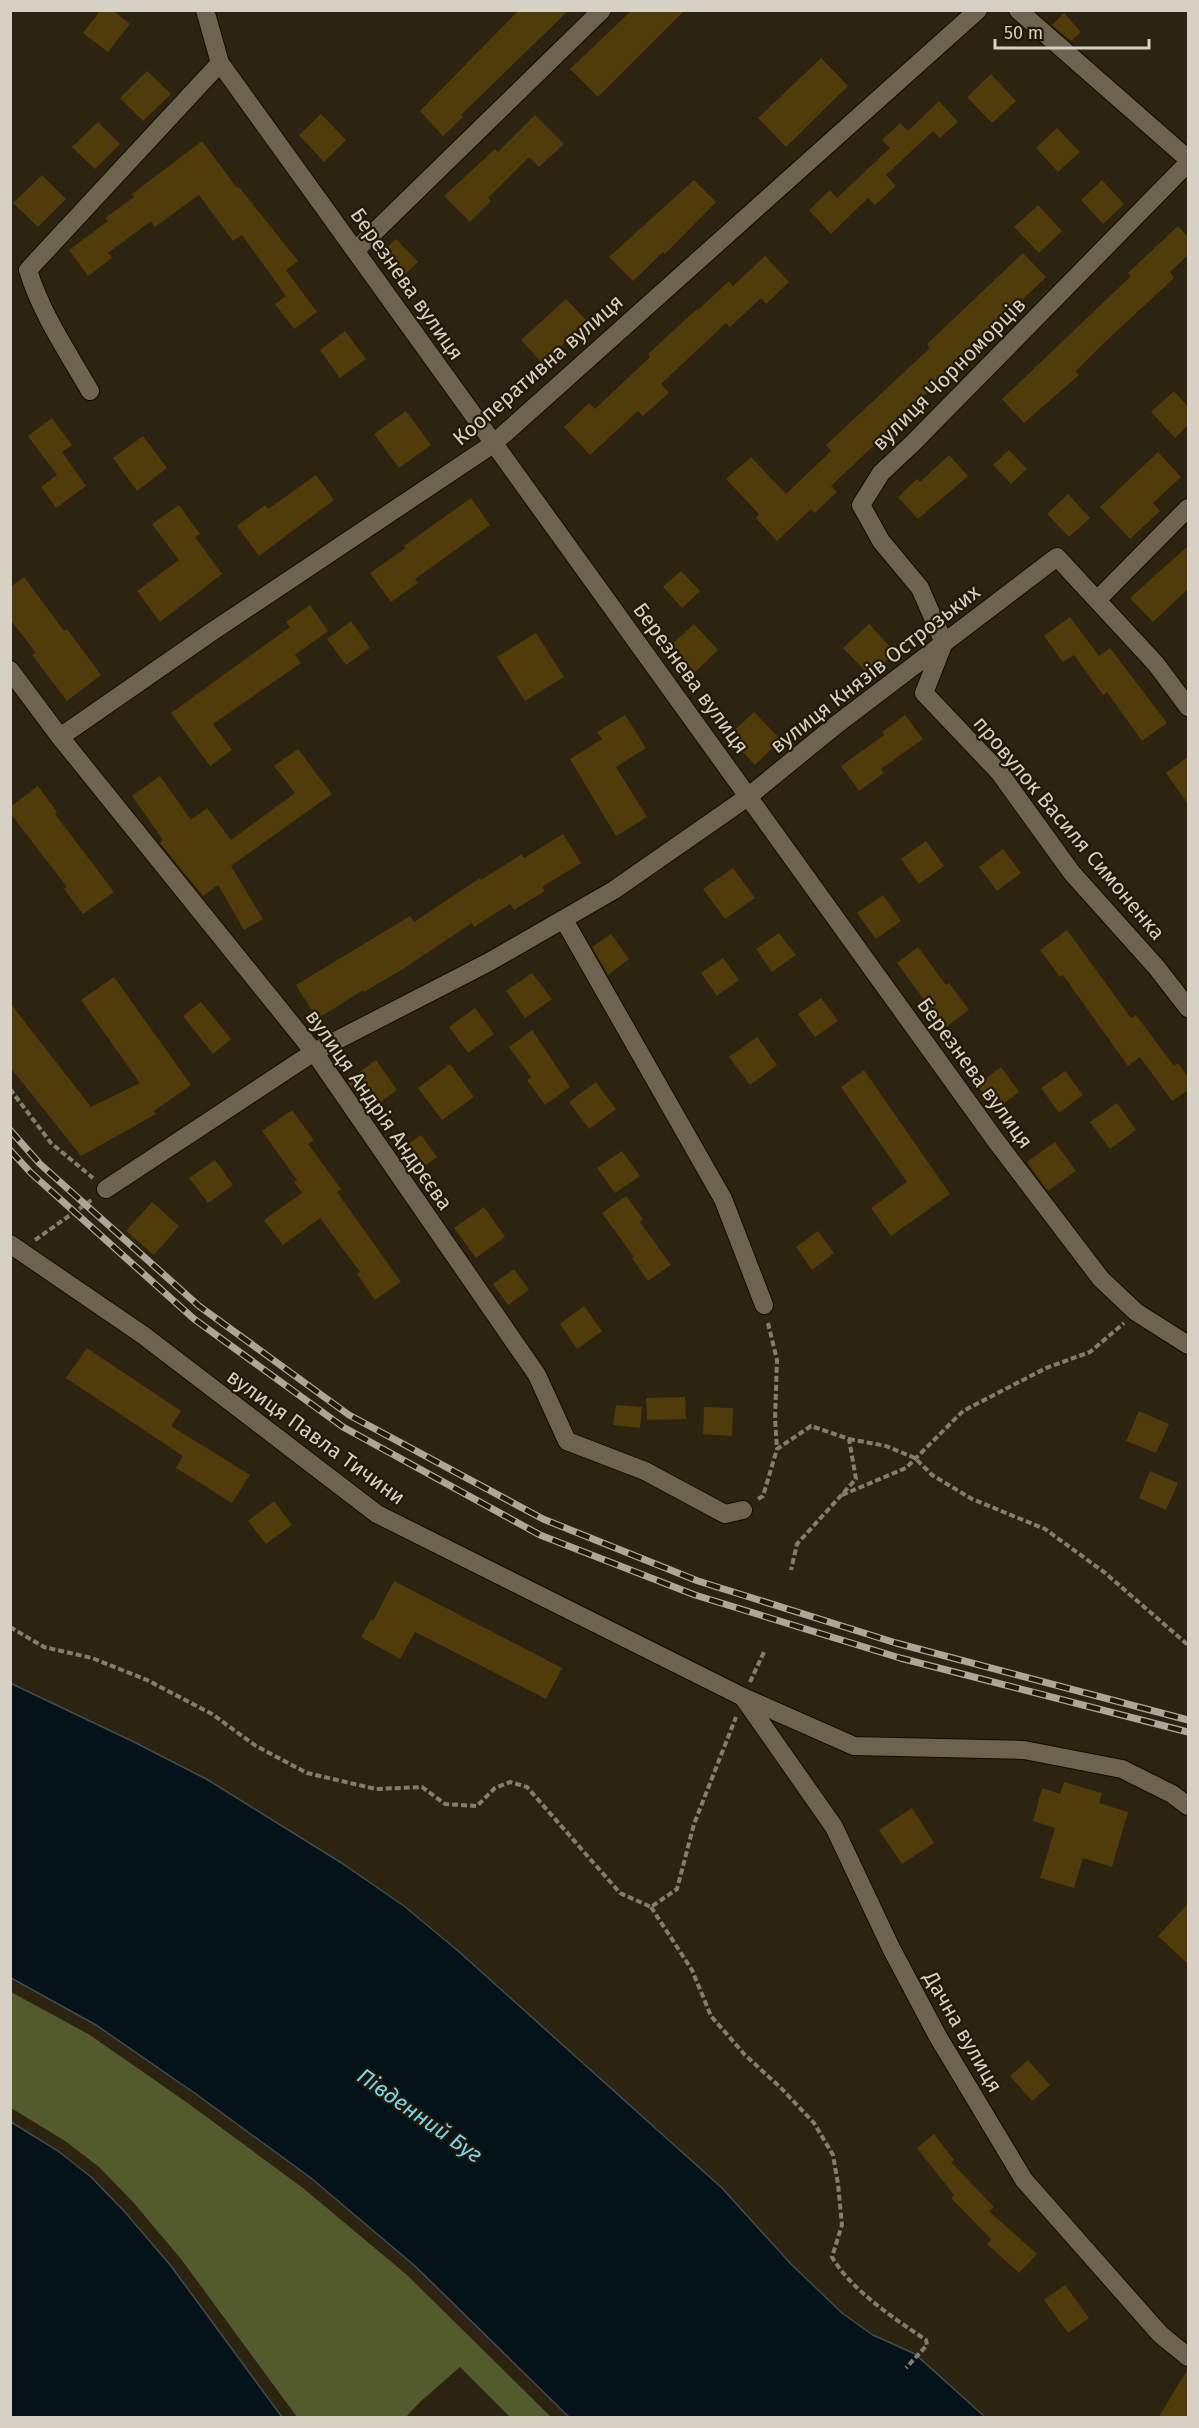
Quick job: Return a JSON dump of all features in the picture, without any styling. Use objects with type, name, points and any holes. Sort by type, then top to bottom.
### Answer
[{"type":"street","points":[[356,250],[602,10]]},
{"type":"street","name":"Кооперативна вулиця","points":[[60,737],[210,633],[493,444],[978,10]]},
{"type":"street","points":[[1018,10],[1188,161]]},
{"type":"street","name":"Березнева вулиця","points":[[209,12],[220,63],[996,1141],[1101,1279],[1136,1312],[1188,1345]]},
{"type":"street","points":[[90,391],[45,314],[28,270],[220,63]]},
{"type":"street","name":"вулиця Чорноморців","points":[[944,643],[920,588],[881,541],[861,505],[882,473],[921,436],[1188,161]]},
{"type":"street","points":[[1188,508],[1097,600],[1156,664],[1188,707]]},
{"type":"street","name":"вулиця Князів Острозьких","points":[[106,1189],[314,1052],[489,962],[614,890],[749,796],[1057,557],[1097,600]]},
{"type":"street","name":"провулок Василя Симоненка","points":[[944,643],[924,693],[999,772],[1072,873],[1157,968],[1188,1008]]},
{"type":"street","name":"вулиця Андрія Андрєєва","points":[[10,670],[60,737],[314,1052],[537,1376],[567,1440],[645,1471],[725,1514],[743,1510]]},
{"type":"street","points":[[564,920],[723,1199],[764,1305]]},
{"type":"street","name":"вулиця Павла Тичини","points":[[15,1247],[143,1335],[377,1514],[743,1697],[854,1746],[1024,1750],[1122,1769],[1172,1794],[1188,1806]]},
{"type":"street","name":"Дачна вулиця","points":[[743,1697],[834,1827],[891,1948],[927,2016],[1024,2180],[1160,2334],[1188,2357]]},
{"type":"path","points":[[10,1089],[51,1143],[106,1189],[15,1247]]},
{"type":"path","points":[[743,1510],[763,1496],[777,1449],[775,1419],[777,1360],[764,1305]]},
{"type":"path","points":[[842,1496],[906,1468],[963,1411],[1046,1368],[1090,1352],[1136,1312]]},
{"type":"path","points":[[777,1449],[811,1426],[849,1439],[886,1446],[915,1458],[932,1475],[972,1499],[1045,1529],[1104,1572],[1188,1645]]},
{"type":"path","points":[[791,1570],[797,1544],[856,1479],[849,1439]]},
{"type":"path","points":[[10,1627],[44,1647],[92,1658],[147,1680],[212,1714],[256,1746],[307,1773],[376,1789],[422,1787],[446,1804],[477,1806],[495,1788],[510,1782],[527,1787],[620,1893],[651,1907],[692,1970],[711,2016],[745,2055],[814,2123],[833,2154],[838,2184],[842,2225],[832,2257],[839,2269],[889,2316],[926,2340],[927,2345],[906,2368]]},
{"type":"path","points":[[651,1907],[677,1889],[694,1824],[743,1697],[764,1652]]},
{"type":"green space","points":[[11,1992],[90,2035],[303,2188],[407,2275],[551,2417],[510,2417],[460,2367],[406,2417],[297,2417],[181,2259],[133,2202],[99,2167],[65,2141],[11,2108]]},
{"type":"water","name":"Південний Буг","points":[[10,1683],[208,1780],[340,1862],[404,1906],[457,1950],[722,2188],[791,2264],[842,2313],[873,2335],[915,2354],[985,2417],[569,2417],[415,2266],[311,2178],[96,2025],[11,1978]]},
{"type":"water","points":[[11,2122],[58,2151],[91,2177],[124,2211],[171,2266],[282,2417],[11,2417]]},
{"type":"building","points":[[101,10],[112,10],[130,24],[108,52],[83,33]]},
{"type":"building","points":[[519,10],[569,10],[461,115],[463,117],[443,136],[420,111]]},
{"type":"building","points":[[632,10],[685,10],[598,97],[570,69]]},
{"type":"building","points":[[1064,13],[1081,32],[1071,41],[1052,25]]},
{"type":"building","points":[[821,58],[848,86],[786,147],[758,118]]},
{"type":"building","points":[[147,71],[171,94],[143,121],[120,98]]},
{"type":"building","points":[[991,74],[1016,101],[992,123],[967,97]]},
{"type":"building","points":[[939,101],[958,122],[940,138],[933,131],[886,175],[896,186],[875,205],[868,198],[831,234],[809,210],[830,190],[837,198],[890,148],[882,140],[900,123],[908,131]]},
{"type":"building","points":[[321,114],[346,140],[324,162],[299,135]]},
{"type":"building","points":[[535,115],[564,144],[539,167],[529,157],[488,198],[491,201],[470,222],[444,196],[495,149],[498,152]]},
{"type":"building","points":[[98,122],[120,144],[95,169],[72,147]]},
{"type":"building","points":[[1057,128],[1080,152],[1058,172],[1036,148]]},
{"type":"building","points":[[202,141],[237,188],[239,187],[298,261],[286,270],[317,312],[294,329],[275,304],[286,296],[242,235],[233,241],[199,195],[155,227],[151,221],[108,253],[112,258],[88,276],[69,250],[108,221],[105,218],[134,197],[132,194]]},
{"type":"building","points":[[42,175],[66,199],[38,227],[13,203]]},
{"type":"building","points":[[694,180],[716,202],[665,254],[663,252],[633,281],[609,257]]},
{"type":"building","points":[[1102,180],[1124,204],[1103,224],[1081,200]]},
{"type":"building","points":[[1038,205],[1062,231],[1039,253],[1014,227]]},
{"type":"building","points":[[1178,226],[1188,237],[1188,255],[1170,272],[1174,278],[1076,371],[1079,375],[1024,423],[1002,399],[1131,276],[1128,273]]},
{"type":"building","points":[[396,239],[418,262],[400,279],[377,257]]},
{"type":"building","points":[[1023,253],[1046,277],[974,346],[976,349],[904,413],[906,415],[831,486],[837,492],[815,513],[811,509],[777,541],[756,518],[759,514],[726,479],[751,457],[786,494],[831,451],[826,445],[930,348],[927,344]]},
{"type":"building","points":[[765,256],[789,282],[766,304],[761,298],[730,327],[726,323],[661,384],[669,393],[643,416],[638,411],[590,455],[564,427],[589,403],[595,409],[650,357],[648,354],[697,309],[729,281],[733,286]]},
{"type":"building","points":[[566,299],[586,320],[544,365],[521,340]]},
{"type":"building","points":[[345,331],[366,359],[340,378],[320,350]]},
{"type":"building","points":[[1174,391],[1188,407],[1188,425],[1175,438],[1151,412]]},
{"type":"building","points":[[406,411],[431,445],[399,468],[374,434]]},
{"type":"building","points":[[52,418],[72,445],[62,452],[86,486],[56,508],[41,487],[57,475],[28,436]]},
{"type":"building","points":[[143,436],[167,468],[137,491],[113,458]]},
{"type":"building","points":[[1009,450],[1027,469],[1011,484],[993,465]]},
{"type":"building","points":[[1158,452],[1181,477],[1153,503],[1160,511],[1130,539],[1100,507]]},
{"type":"building","points":[[949,455],[968,476],[918,519],[898,497],[917,479],[920,482]]},
{"type":"building","points":[[316,475],[334,500],[259,556],[237,526],[265,505],[268,509]]},
{"type":"building","points":[[1068,494],[1090,518],[1069,537],[1047,514]]},
{"type":"building","points":[[471,498],[490,525],[415,579],[418,583],[391,602],[370,573]]},
{"type":"building","points":[[179,505],[200,534],[195,537],[222,574],[160,622],[137,591],[179,560],[152,524]]},
{"type":"building","points":[[1188,546],[1188,589],[1153,622],[1130,598]]},
{"type":"building","points":[[681,571],[700,591],[682,608],[663,587]]},
{"type":"building","points":[[24,577],[64,631],[67,629],[101,675],[67,701],[32,655],[36,653],[10,619],[10,587]]},
{"type":"building","points":[[310,605],[328,631],[295,655],[301,663],[213,724],[232,750],[210,766],[171,713],[290,627],[286,622]]},
{"type":"building","points":[[1070,617],[1099,656],[1110,648],[1167,723],[1142,741],[1107,692],[1103,695],[1074,655],[1063,662],[1044,636]]},
{"type":"building","points":[[351,621],[370,648],[346,665],[327,639]]},
{"type":"building","points":[[694,624],[718,650],[695,672],[670,646]]},
{"type":"building","points":[[869,624],[895,652],[870,676],[843,648]]},
{"type":"building","points":[[536,633],[564,677],[525,701],[497,657]]},
{"type":"building","points":[[754,712],[781,740],[755,765],[728,736]]},
{"type":"building","points":[[625,715],[646,748],[616,767],[647,817],[616,836],[570,759],[602,739],[597,732]]},
{"type":"building","points":[[905,715],[923,739],[881,769],[884,773],[859,791],[841,766],[884,735],[882,732]]},
{"type":"building","points":[[298,749],[332,794],[231,866],[263,919],[244,930],[218,885],[203,896],[160,843],[163,840],[132,796],[160,776],[191,820],[207,808],[231,840],[295,793],[274,766]]},
{"type":"building","points":[[1188,757],[1188,804],[1166,773]]},
{"type":"building","points":[[38,786],[57,812],[55,814],[114,892],[83,914],[64,889],[67,887],[10,813],[10,807]]},
{"type":"building","points":[[563,834],[581,863],[542,887],[545,891],[514,910],[510,904],[474,927],[472,923],[403,969],[364,992],[363,990],[317,1019],[296,985],[410,916],[414,922],[480,878],[481,880],[522,854],[524,858]]},
{"type":"building","points":[[926,841],[944,866],[919,884],[901,859]]},
{"type":"building","points":[[1003,849],[1021,873],[997,891],[979,867]]},
{"type":"building","points":[[733,868],[755,898],[725,919],[703,889]]},
{"type":"building","points":[[883,895],[901,921],[876,939],[857,913]]},
{"type":"building","points":[[1067,930],[1131,1018],[1136,1015],[1174,1066],[1178,1063],[1188,1077],[1188,1090],[1172,1101],[1140,1057],[1128,1066],[1063,975],[1060,977],[1040,950]]},
{"type":"building","points":[[779,933],[796,955],[772,972],[756,949]]},
{"type":"building","points":[[611,934],[629,959],[608,975],[592,947]]},
{"type":"building","points":[[918,947],[946,985],[949,983],[969,1010],[942,1030],[922,1002],[925,1001],[897,963]]},
{"type":"building","points":[[723,958],[739,980],[717,996],[701,973]]},
{"type":"building","points":[[532,973],[552,999],[525,1018],[506,991]]},
{"type":"building","points":[[114,977],[191,1085],[154,1111],[156,1114],[81,1156],[10,1067],[10,1003],[91,1107],[140,1083],[81,1000]]},
{"type":"building","points":[[821,998],[838,1021],[815,1037],[798,1014]]},
{"type":"building","points":[[201,1002],[231,1039],[213,1054],[183,1016]]},
{"type":"building","points":[[475,1008],[494,1034],[468,1053],[449,1027]]},
{"type":"building","points":[[532,1030],[570,1087],[545,1105],[527,1080],[531,1077],[509,1047]]},
{"type":"building","points":[[757,1037],[777,1065],[750,1085],[729,1057]]},
{"type":"building","points":[[376,1060],[397,1090],[369,1111],[347,1081]]},
{"type":"building","points":[[450,1064],[474,1097],[442,1120],[418,1088]]},
{"type":"building","points":[[1001,1067],[1019,1092],[994,1110],[977,1085]]},
{"type":"building","points":[[864,1070],[950,1194],[891,1236],[871,1208],[907,1182],[841,1087]]},
{"type":"building","points":[[1065,1071],[1083,1095],[1059,1113],[1041,1088]]},
{"type":"building","points":[[596,1082],[616,1109],[589,1129],[569,1102]]},
{"type":"building","points":[[1117,1103],[1136,1130],[1110,1149],[1090,1122]]},
{"type":"building","points":[[292,1110],[314,1140],[308,1144],[341,1189],[337,1192],[401,1282],[375,1300],[357,1274],[360,1272],[320,1218],[283,1245],[264,1220],[302,1193],[294,1182],[297,1180],[262,1131]]},
{"type":"building","points":[[421,1135],[437,1157],[415,1173],[399,1151]]},
{"type":"building","points":[[1055,1142],[1076,1171],[1048,1191],[1027,1162]]},
{"type":"building","points":[[622,1151],[640,1176],[615,1193],[597,1168]]},
{"type":"building","points":[[215,1160],[233,1185],[208,1203],[189,1178]]},
{"type":"building","points":[[626,1196],[643,1219],[640,1222],[671,1265],[648,1281],[632,1258],[634,1257],[602,1213]]},
{"type":"building","points":[[152,1202],[179,1226],[154,1255],[126,1231]]},
{"type":"building","points":[[484,1207],[505,1237],[476,1258],[454,1228]]},
{"type":"building","points":[[818,1231],[834,1253],[812,1270],[796,1247]]},
{"type":"building","points":[[514,1269],[529,1290],[508,1305],[493,1284]]},
{"type":"building","points":[[584,1306],[602,1331],[577,1349],[560,1324]]},
{"type":"building","points":[[87,1348],[181,1411],[171,1426],[250,1475],[232,1503],[176,1468],[183,1456],[66,1378]]},
{"type":"building","points":[[685,1397],[686,1419],[647,1420],[646,1398]]},
{"type":"building","points":[[616,1405],[642,1407],[640,1428],[613,1425]]},
{"type":"building","points":[[704,1407],[733,1408],[732,1436],[703,1434]]},
{"type":"building","points":[[1139,1411],[1169,1424],[1156,1453],[1126,1441]]},
{"type":"building","points":[[1150,1471],[1178,1483],[1166,1510],[1139,1498]]},
{"type":"building","points":[[274,1501],[292,1525],[266,1544],[248,1521]]},
{"type":"building","points":[[394,1581],[562,1668],[546,1699],[415,1632],[400,1659],[361,1637],[371,1619],[373,1621]]},
{"type":"building","points":[[1064,1782],[1102,1793],[1099,1803],[1128,1812],[1112,1867],[1083,1858],[1074,1888],[1040,1878],[1055,1828],[1033,1821],[1042,1788],[1060,1794]]},
{"type":"building","points":[[912,1808],[934,1843],[902,1864],[879,1830]]},
{"type":"building","points":[[1188,1904],[1188,1964],[1158,1936]]},
{"type":"building","points":[[1028,2060],[1050,2085],[1032,2101],[1010,2076]]},
{"type":"building","points":[[934,2134],[954,2160],[951,2162],[994,2207],[989,2211],[1037,2254],[1019,2273],[987,2244],[991,2239],[951,2198],[954,2195],[917,2148]]},
{"type":"building","points":[[1065,2285],[1089,2318],[1068,2333],[1044,2300]]},
{"type":"building","points":[[1188,2369],[1188,2418],[1158,2418]]},
{"type":"railway","points":[[10,1130],[40,1164],[199,1306],[349,1415],[543,1519],[698,1581],[896,1643],[1188,1720]]},
{"type":"railway","points":[[10,1150],[31,1173],[194,1319],[343,1427],[540,1535],[695,1595],[900,1658],[1188,1732]]}]
